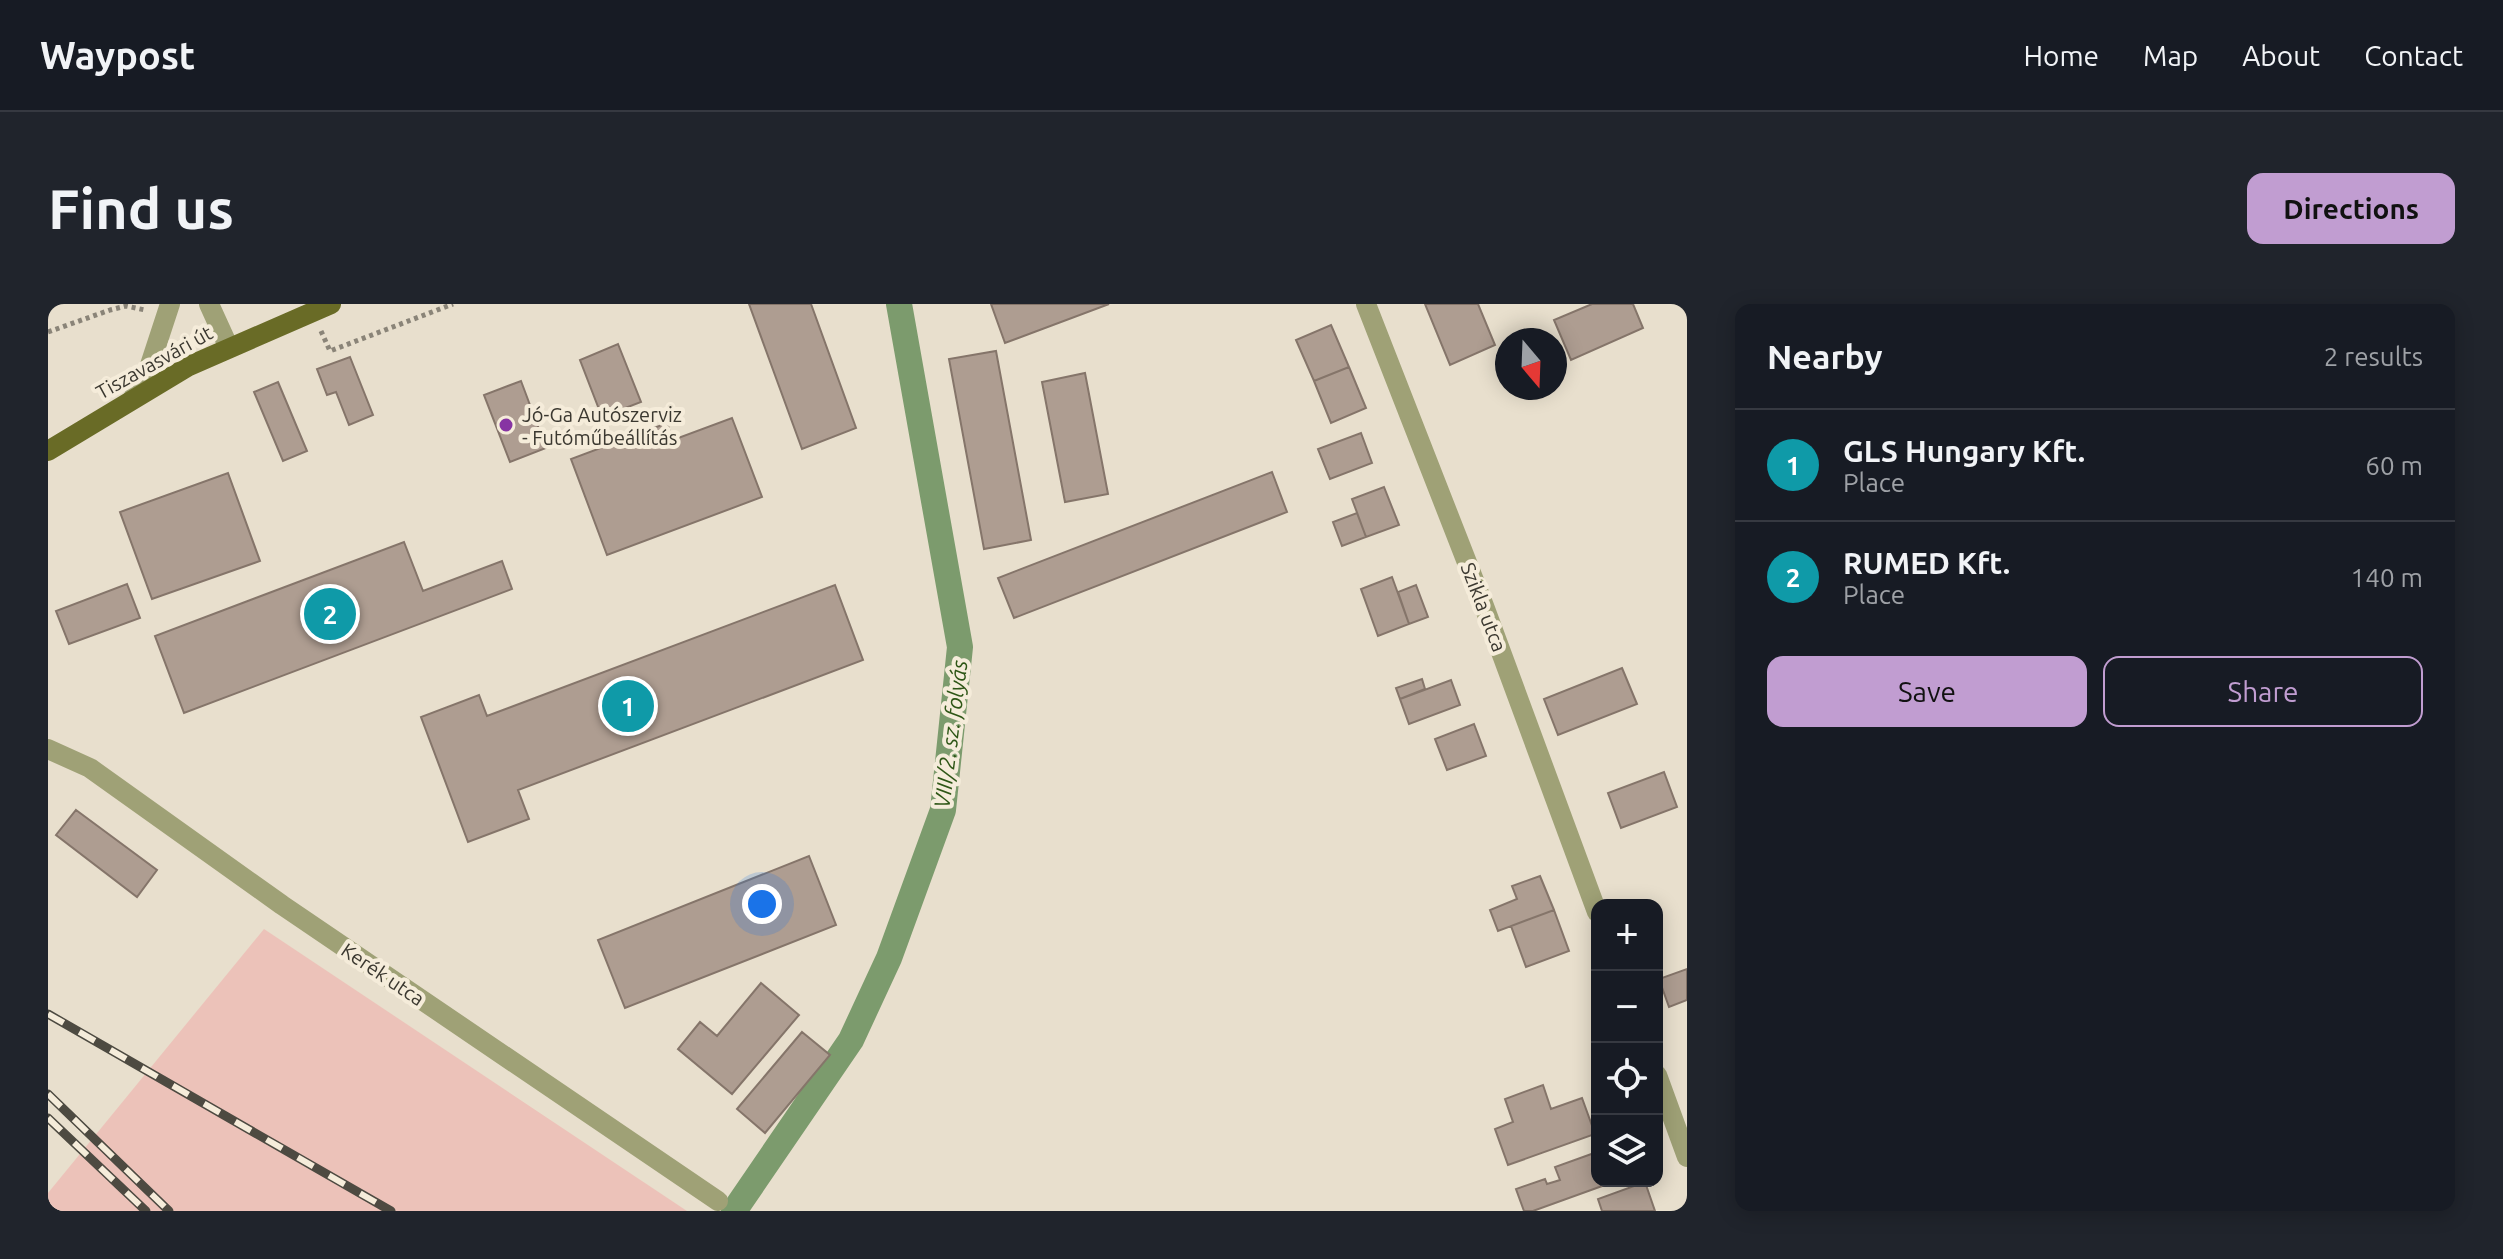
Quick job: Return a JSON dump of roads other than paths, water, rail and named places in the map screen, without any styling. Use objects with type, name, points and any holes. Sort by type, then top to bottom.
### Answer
[{"type":"main road","name":"Tiszavasvári út","points":[[48,451],[189,366],[331,304]]},
{"type":"street","points":[[209,304],[229,348]]},
{"type":"street","name":"Szikla utca","points":[[1366,304],[1484,606],[1592,899]]},
{"type":"street","points":[[133,398],[148,371],[168,309]]},
{"type":"street","name":"Kerék utca","points":[[48,749],[90,768],[282,905],[718,1201]]},
{"type":"street","points":[[1663,1091],[1687,1157]]},
{"type":"waterway","name":"VIII/2. sz. folyás","points":[[734,1211],[851,1040],[889,958],[943,810],[960,647],[899,304]]},
{"type":"railway","points":[[48,1014],[391,1211]]},
{"type":"railway","points":[[48,1094],[169,1211]]},
{"type":"railway","points":[[48,1118],[146,1211]]},
{"type":"place","name":"Jó-Ga Autószerviz - Futóműbeállítás","points":[[506,425]]},
{"type":"place","name":"RUMED Kft.","points":[[330,614]]},
{"type":"place","name":"GLS Hungary Kft.","points":[[628,706]]}]
